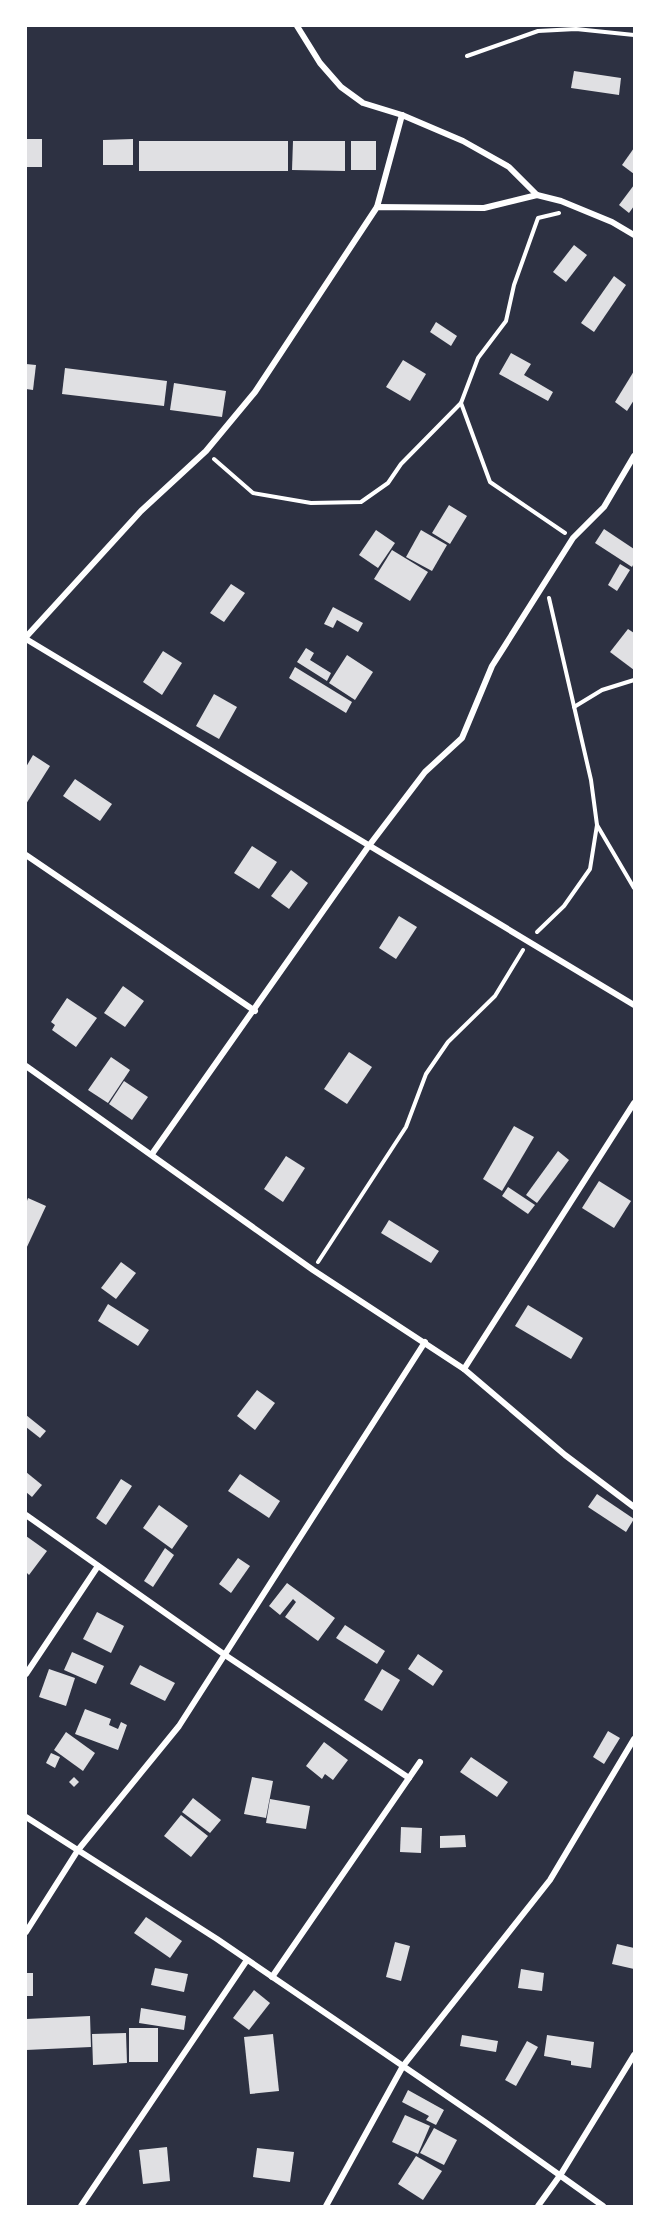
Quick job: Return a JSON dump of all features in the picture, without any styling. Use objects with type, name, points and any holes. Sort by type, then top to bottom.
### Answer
[{"type":"street","points":[[297,26],[320,63],[341,87],[363,103],[402,115],[463,141],[509,167],[537,195],[579,208],[634,235]]},
{"type":"street","points":[[402,115],[376,207],[255,392],[206,451],[141,511],[26,638],[368,847],[634,1005]]},
{"type":"street","points":[[376,207],[484,208],[537,195]]},
{"type":"street","points":[[152,1154],[255,1011],[368,847],[425,772],[462,738],[492,666],[573,538],[604,507],[634,456]]},
{"type":"street","points":[[26,855],[255,1011]]},
{"type":"street","points":[[26,1066],[313,1270],[464,1369],[565,1455],[634,1507]]},
{"type":"street","points":[[464,1369],[634,1103]]},
{"type":"street","points":[[26,1932],[78,1850],[179,1726],[425,1342]]},
{"type":"street","points":[[26,1515],[225,1655],[409,1778]]},
{"type":"street","points":[[26,1674],[98,1566]]},
{"type":"street","points":[[326,2206],[403,2066],[550,1880],[634,1739]]},
{"type":"street","points":[[272,1977],[420,1762]]},
{"type":"street","points":[[26,1817],[248,1960],[561,2174],[603,2206]]},
{"type":"street","points":[[81,2206],[248,1960]]},
{"type":"street","points":[[538,2206],[561,2174],[634,2055]]},
{"type":"path","points":[[467,56],[538,31],[576,29],[634,35]]},
{"type":"path","points":[[206,451],[253,493],[311,503],[362,502],[388,483],[401,464],[461,404],[478,358],[506,321],[514,285],[538,219],[579,208]]},
{"type":"path","points":[[461,404],[490,482],[573,538]]},
{"type":"path","points":[[313,1270],[406,1127],[426,1074],[448,1042],[495,996],[528,941],[564,906],[590,869],[597,825],[591,780],[545,583]]},
{"type":"path","points":[[574,707],[602,690],[634,680]]},
{"type":"path","points":[[597,825],[634,888]]},
{"type":"building","points":[[574,71],[621,78],[619,95],[571,88]]},
{"type":"building","points":[[26,139],[42,139],[42,167],[26,167]]},
{"type":"building","points":[[133,139],[133,165],[103,165],[103,140]]},
{"type":"building","points":[[139,141],[288,141],[288,171],[139,171]]},
{"type":"building","points":[[293,141],[345,141],[345,171],[292,170]]},
{"type":"building","points":[[351,141],[376,141],[376,170],[351,170]]},
{"type":"building","points":[[634,148],[634,174],[622,165]]},
{"type":"building","points":[[634,185],[634,206],[629,213],[619,205]]},
{"type":"building","points":[[574,245],[587,255],[566,282],[553,272]]},
{"type":"building","points":[[614,276],[626,285],[594,332],[581,323]]},
{"type":"building","points":[[436,322],[457,336],[451,346],[430,332]]},
{"type":"building","points":[[511,353],[531,364],[524,375],[553,392],[548,401],[499,374]]},
{"type":"building","points":[[403,360],[426,374],[410,401],[386,387]]},
{"type":"building","points":[[26,364],[36,365],[33,390],[26,389]]},
{"type":"building","points":[[65,368],[167,381],[164,406],[62,394]]},
{"type":"building","points":[[634,371],[634,400],[627,411],[615,402]]},
{"type":"building","points":[[174,383],[226,391],[222,417],[170,410]]},
{"type":"building","points":[[449,505],[467,516],[450,544],[432,533]]},
{"type":"building","points":[[604,529],[634,549],[632,567],[595,543]]},
{"type":"building","points":[[376,530],[395,543],[378,568],[359,555]]},
{"type":"building","points":[[421,530],[447,545],[432,571],[406,557]]},
{"type":"building","points":[[392,550],[428,572],[410,601],[374,579]]},
{"type":"building","points":[[620,564],[630,570],[617,591],[608,585]]},
{"type":"building","points":[[231,584],[245,593],[224,622],[210,613]]},
{"type":"building","points":[[333,607],[363,623],[358,632],[337,620],[333,628],[324,624]]},
{"type":"building","points":[[628,629],[634,633],[634,670],[610,652]]},
{"type":"building","points":[[306,648],[314,653],[310,660],[331,673],[327,681],[297,662]]},
{"type":"building","points":[[163,651],[182,663],[162,695],[143,682]]},
{"type":"building","points":[[347,655],[373,672],[355,700],[329,683]]},
{"type":"building","points":[[295,667],[352,702],[346,713],[289,678]]},
{"type":"building","points":[[214,694],[237,707],[219,739],[196,726]]},
{"type":"building","points":[[33,755],[50,766],[26,804],[26,767]]},
{"type":"building","points":[[75,779],[112,804],[100,821],[63,796]]},
{"type":"building","points":[[252,846],[277,862],[259,889],[234,873]]},
{"type":"building","points":[[291,870],[308,883],[289,909],[271,896]]},
{"type":"building","points":[[399,916],[417,927],[396,959],[379,948]]},
{"type":"building","points":[[123,986],[144,1001],[125,1027],[104,1013]]},
{"type":"building","points":[[67,998],[97,1018],[76,1047],[52,1030],[55,1025],[51,1022]]},
{"type":"building","points":[[349,1052],[372,1067],[347,1104],[324,1089]]},
{"type":"building","points":[[111,1057],[130,1070],[108,1103],[88,1090]]},
{"type":"building","points":[[124,1081],[148,1097],[132,1120],[109,1104]]},
{"type":"building","points":[[514,1126],[534,1137],[502,1191],[483,1179]]},
{"type":"building","points":[[558,1151],[569,1160],[537,1203],[526,1195]]},
{"type":"building","points":[[286,1156],[305,1168],[283,1202],[264,1189]]},
{"type":"building","points":[[599,1181],[631,1201],[614,1228],[582,1208]]},
{"type":"building","points":[[508,1187],[535,1205],[528,1214],[502,1196]]},
{"type":"building","points":[[28,1198],[46,1206],[26,1249],[26,1204]]},
{"type":"building","points":[[389,1220],[439,1251],[431,1263],[381,1233]]},
{"type":"building","points":[[121,1262],[136,1273],[116,1299],[101,1288]]},
{"type":"building","points":[[108,1304],[149,1330],[138,1346],[98,1321]]},
{"type":"building","points":[[528,1305],[583,1338],[571,1359],[515,1326]]},
{"type":"building","points":[[257,1390],[275,1403],[255,1430],[237,1416]]},
{"type":"building","points":[[26,1415],[46,1431],[40,1438],[26,1427]]},
{"type":"building","points":[[26,1472],[42,1485],[32,1497],[26,1492]]},
{"type":"building","points":[[240,1474],[280,1501],[269,1518],[228,1491]]},
{"type":"building","points":[[121,1479],[132,1486],[106,1525],[96,1518]]},
{"type":"building","points":[[597,1494],[634,1519],[626,1532],[588,1507]]},
{"type":"building","points":[[159,1505],[188,1526],[172,1549],[143,1528]]},
{"type":"building","points":[[26,1536],[47,1551],[29,1575],[26,1572]]},
{"type":"building","points":[[165,1548],[174,1555],[153,1587],[144,1581]]},
{"type":"building","points":[[238,1558],[250,1566],[231,1593],[219,1584]]},
{"type":"building","points":[[287,1583],[335,1618],[318,1641],[285,1617],[296,1602],[293,1599],[280,1615],[269,1606]]},
{"type":"building","points":[[97,1612],[124,1626],[111,1653],[83,1639]]},
{"type":"building","points":[[345,1625],[385,1651],[377,1664],[336,1638]]},
{"type":"building","points":[[72,1652],[104,1666],[96,1684],[64,1670]]},
{"type":"building","points":[[418,1654],[443,1671],[433,1686],[408,1669]]},
{"type":"building","points":[[140,1665],[175,1683],[165,1701],[130,1684]]},
{"type":"building","points":[[49,1669],[75,1678],[66,1706],[39,1697]]},
{"type":"building","points":[[382,1669],[400,1680],[382,1711],[364,1700]]},
{"type":"building","points":[[85,1709],[111,1719],[109,1725],[118,1729],[121,1722],[127,1725],[118,1750],[75,1734]]},
{"type":"building","points":[[608,1731],[620,1738],[604,1764],[593,1757]]},
{"type":"building","points":[[66,1732],[95,1753],[83,1771],[54,1750]]},
{"type":"building","points":[[324,1742],[348,1760],[333,1780],[325,1774],[322,1779],[306,1766]]},
{"type":"building","points":[[51,1753],[60,1757],[55,1768],[46,1763]]},
{"type":"building","points":[[471,1757],[508,1782],[497,1797],[460,1772]]},
{"type":"building","points":[[74,1777],[79,1782],[74,1787],[69,1782]]},
{"type":"building","points":[[252,1777],[273,1781],[266,1818],[244,1814]]},
{"type":"building","points":[[193,1798],[221,1820],[210,1833],[182,1812]]},
{"type":"building","points":[[270,1799],[310,1806],[306,1829],[266,1823]]},
{"type":"building","points":[[181,1815],[208,1836],[191,1857],[164,1836]]},
{"type":"building","points":[[401,1827],[422,1828],[421,1853],[400,1852]]},
{"type":"building","points":[[465,1835],[466,1847],[440,1848],[440,1836]]},
{"type":"building","points":[[146,1917],[182,1941],[170,1958],[134,1933]]},
{"type":"building","points":[[395,1942],[410,1946],[401,1981],[386,1977]]},
{"type":"building","points":[[617,1944],[634,1948],[634,1969],[612,1964]]},
{"type":"building","points":[[155,1968],[188,1974],[184,1992],[151,1985]]},
{"type":"building","points":[[521,1969],[544,1973],[542,1991],[518,1988]]},
{"type":"building","points":[[26,1973],[33,1973],[33,1996],[26,1996]]},
{"type":"building","points":[[254,1990],[270,2003],[249,2030],[233,2018]]},
{"type":"building","points":[[141,2008],[186,2016],[184,2030],[139,2023]]},
{"type":"building","points":[[90,2016],[91,2047],[26,2050],[26,2019]]},
{"type":"building","points":[[129,2028],[158,2028],[158,2062],[129,2062]]},
{"type":"building","points":[[126,2033],[127,2063],[93,2065],[92,2034]]},
{"type":"building","points":[[273,2034],[279,2091],[250,2094],[244,2037]]},
{"type":"building","points":[[462,2035],[498,2041],[496,2052],[460,2046]]},
{"type":"building","points":[[547,2035],[594,2042],[591,2068],[571,2065],[571,2061],[544,2056]]},
{"type":"building","points":[[527,2041],[538,2047],[516,2086],[505,2080]]},
{"type":"building","points":[[408,2090],[444,2110],[436,2125],[426,2120],[429,2116],[402,2102]]},
{"type":"building","points":[[405,2115],[430,2126],[418,2154],[392,2142]]},
{"type":"building","points":[[434,2128],[457,2140],[444,2165],[420,2153]]},
{"type":"building","points":[[167,2147],[170,2181],[143,2184],[139,2150]]},
{"type":"building","points":[[257,2148],[294,2152],[290,2182],[253,2177]]},
{"type":"building","points":[[416,2156],[442,2171],[423,2200],[398,2184]]}]
